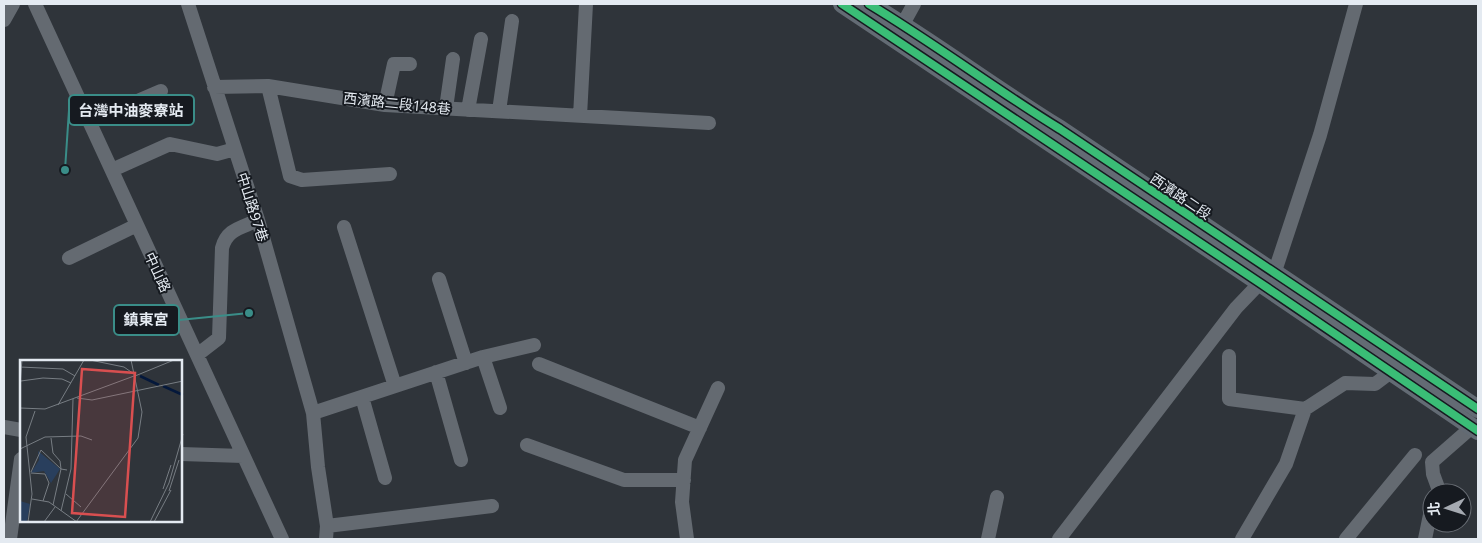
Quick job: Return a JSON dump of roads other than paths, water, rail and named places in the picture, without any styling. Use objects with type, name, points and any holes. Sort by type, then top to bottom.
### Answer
[{"type":"main road","name":"西濱路二段","points":[[842,4],[899,31]]},
{"type":"main road","name":"西濱路二段","points":[[869,4],[899,31],[1266,277],[1478,409]]},
{"type":"main road","name":"西濱路二段","points":[[1266,277],[1391,372],[1475,429]]},
{"type":"street","points":[[4,20],[13,4]]},
{"type":"street","name":"中山路","points":[[35,4],[282,539]]},
{"type":"street","name":"中山路97巷","points":[[188,4],[258,220],[313,412],[326,532]]},
{"type":"street","points":[[580,116],[586,4]]},
{"type":"street","points":[[899,31],[914,4]]},
{"type":"street","points":[[1059,539],[1236,308],[1277,264],[1320,135],[1356,4]]},
{"type":"street","points":[[499,111],[512,21]]},
{"type":"street","points":[[468,110],[481,39]]},
{"type":"street","points":[[446,108],[453,59]]},
{"type":"street","points":[[385,105],[394,64],[410,64]]},
{"type":"street","points":[[268,86],[290,176],[302,180],[390,174]]},
{"type":"street","name":"西濱路二段148巷","points":[[214,87],[268,86],[385,105],[709,123]]},
{"type":"street","points":[[90,122],[161,91]]},
{"type":"street","points":[[112,170],[170,144],[217,154],[235,149]]},
{"type":"street","points":[[197,355],[219,338],[222,248],[224,242],[229,233],[258,220]]},
{"type":"street","points":[[69,258],[137,225]]},
{"type":"street","points":[[344,227],[394,386]]},
{"type":"street","points":[[439,279],[466,363]]},
{"type":"street","points":[[313,412],[483,357],[534,345]]},
{"type":"street","points":[[1229,356],[1230,400],[1305,409]]},
{"type":"street","points":[[483,357],[500,408]]},
{"type":"street","points":[[539,364],[700,428]]},
{"type":"street","points":[[436,372],[461,460]]},
{"type":"street","points":[[1242,539],[1286,464],[1305,409],[1344,383],[1375,384],[1391,372]]},
{"type":"street","points":[[687,539],[682,502],[685,460],[718,388]]},
{"type":"street","points":[[362,396],[386,478]]},
{"type":"street","points":[[4,427],[20,430]]},
{"type":"street","points":[[1436,483],[1432,462],[1475,429]]},
{"type":"street","points":[[527,445],[624,480],[684,480]]},
{"type":"street","points":[[182,454],[243,456]]},
{"type":"street","points":[[1346,539],[1414,455]]},
{"type":"street","points":[[10,539],[20,465]]},
{"type":"street","points":[[988,539],[997,498]]},
{"type":"street","points":[[326,532],[492,506]]},
{"type":"place","name":"台灣中油麥寮站","points":[[65,170]]},
{"type":"place","name":"鎮東宮","points":[[249,313]]}]
